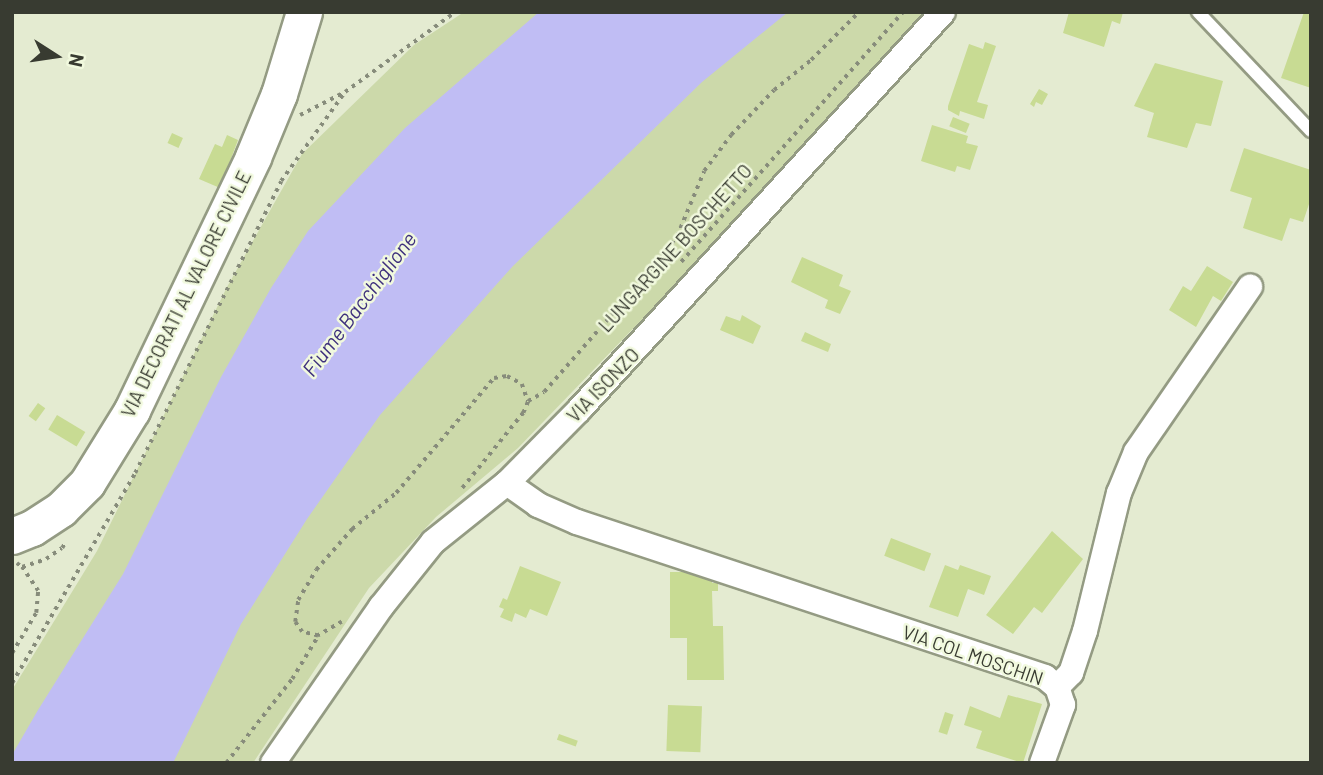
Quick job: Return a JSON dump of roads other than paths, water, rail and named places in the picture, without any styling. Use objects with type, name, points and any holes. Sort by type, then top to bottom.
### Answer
[{"type":"street","name":"VIA DECORATI AL VALORE CIVILE","points":[[17,552],[32,528],[61,509],[87,483],[132,410],[253,158],[279,94],[304,12]]},
{"type":"street","name":"VIA ISONZO","points":[[273,763],[381,607],[433,542],[452,524],[507,483],[650,334],[943,12]]},
{"type":"street","name":"VIA COL MOSCHIN","points":[[507,483],[538,505],[578,522],[1045,677],[1056,687],[1071,673],[1085,631],[1119,493],[1136,452],[1250,287]]},
{"type":"street","points":[[1042,763],[1063,705],[1056,687]]},
{"type":"lane","points":[[1198,12],[1311,131]]},
{"type":"water","name":"Fiume Bacchiglione","points":[[539,12],[788,12],[702,82],[513,266],[380,415],[307,519],[241,624],[173,763],[12,763],[12,755],[38,710],[123,574],[221,377],[271,288],[308,231],[405,128]]}]
